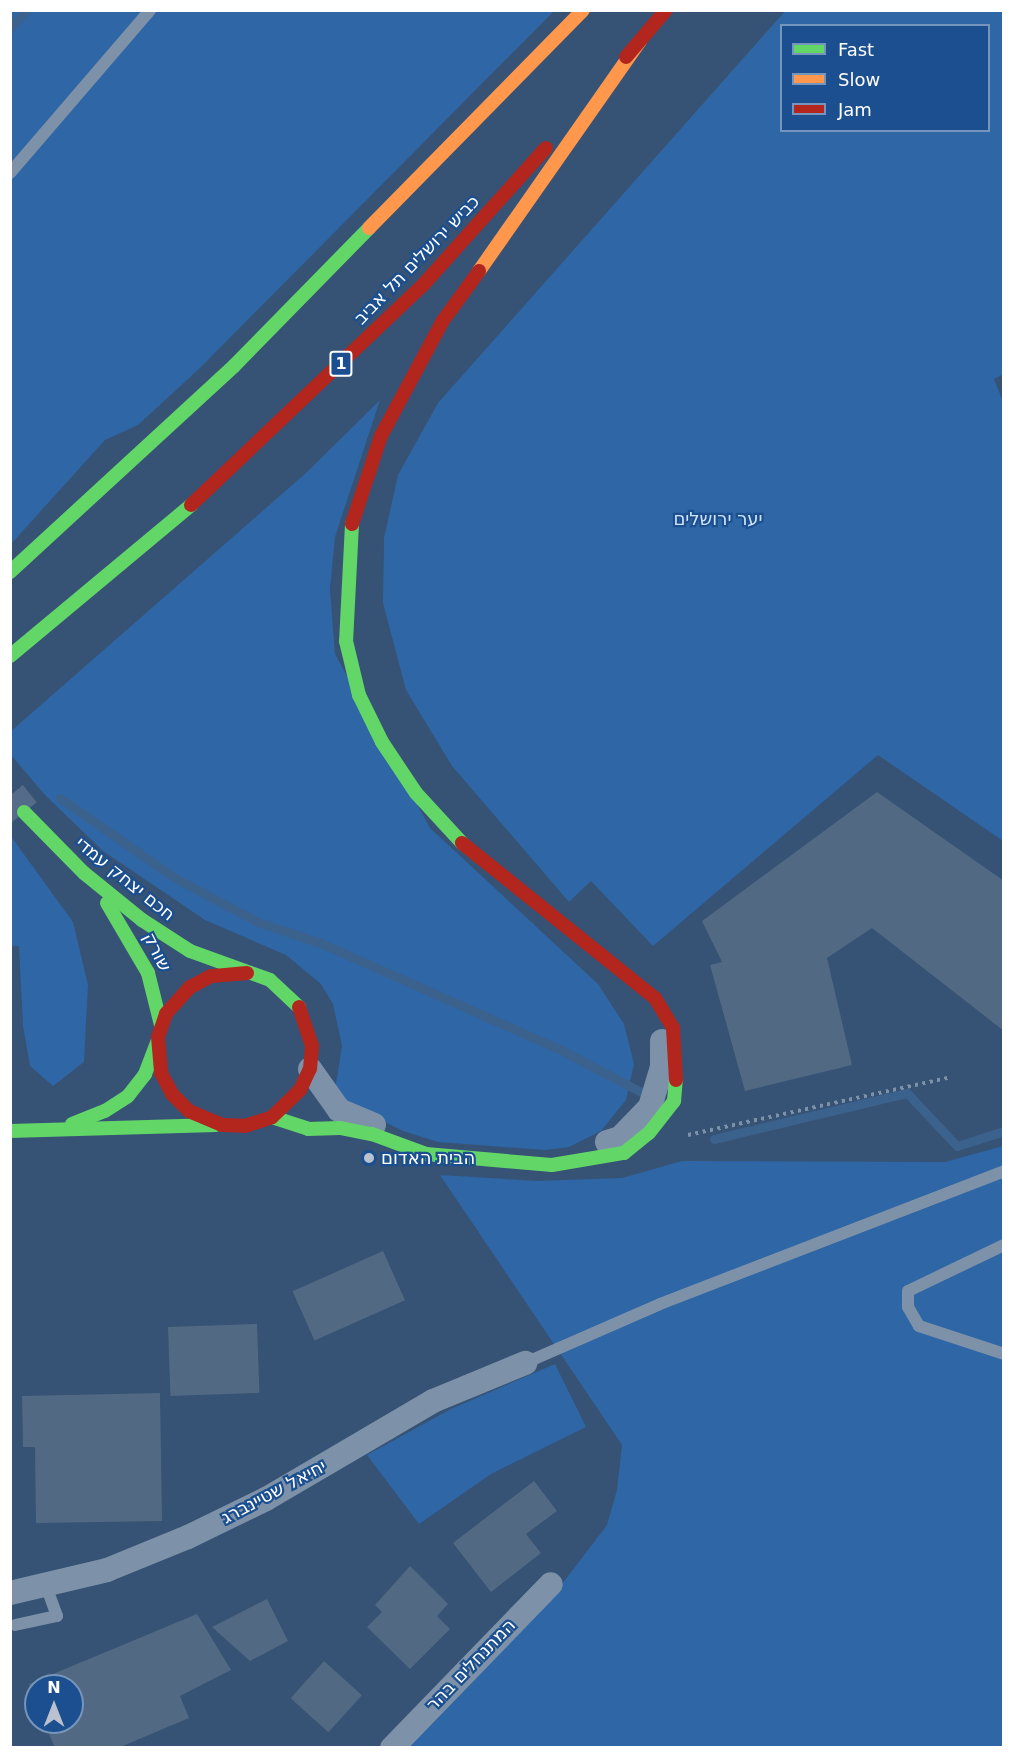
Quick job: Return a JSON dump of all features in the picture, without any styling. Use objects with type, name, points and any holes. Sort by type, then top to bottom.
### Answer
[{"type":"main road","points":[[10,572],[234,366],[583,10]]},
{"type":"main road","name":"כביש ירושלים תל אביב","points":[[10,656],[207,492],[423,285],[666,10]]},
{"type":"main road","points":[[272,1117],[308,1129],[340,1128],[372,1134],[426,1154],[463,1160],[552,1165],[624,1153],[649,1133],[674,1101],[678,1066],[673,1028],[655,998],[458,839],[416,793],[382,742],[359,695],[346,641],[350,530],[362,487],[390,417],[442,322],[555,167],[640,41]]},
{"type":"main road","name":"חכם יצחק עמדי","points":[[24,812],[84,873],[173,941],[247,973]]},
{"type":"main road","name":"שורק","points":[[84,873],[141,958],[154,988],[160,1031]]},
{"type":"main road","points":[[10,1131],[28,1131],[222,1125],[244,1126],[272,1117],[293,1100],[310,1069],[310,1034],[303,1012],[279,987],[247,973],[211,976],[190,987],[172,1004],[145,1074],[117,1105],[77,1122],[28,1131]]},
{"type":"main road","points":[[160,1031],[161,1073],[172,1094],[189,1111],[222,1125]]},
{"type":"street","points":[[310,1069],[339,1110],[407,1139],[458,1149],[572,1152],[620,1138],[650,1107],[662,1068],[663,1039],[673,1028]]},
{"type":"street","name":"יחיאל שטיינברג","points":[[10,1593],[107,1570],[188,1537],[266,1499],[433,1401],[525,1363]]},
{"type":"street","name":"המתנחלים בהר","points":[[392,1748],[551,1584]]},
{"type":"lane","points":[[10,173],[150,10]]},
{"type":"lane","points":[[525,1363],[660,1304],[1004,1171]]},
{"type":"lane","points":[[1004,1245],[908,1291],[908,1306],[920,1326],[1004,1354]]},
{"type":"lane","points":[[15,1625],[57,1616],[46,1586]]},
{"type":"path","points":[[676,1137],[948,1078]]},
{"type":"green space","name":"יער ירושלים","points":[[786,10],[1003,11],[1004,374],[994,379],[1004,404],[1003,841],[878,755],[653,946],[591,881],[569,902],[452,766],[406,690],[383,603],[384,538],[398,475],[438,403]]},
{"type":"green space","points":[[11,11],[554,11],[200,368],[138,425],[105,440],[11,544]]},
{"type":"green space","points":[[380,400],[335,537],[330,589],[335,654],[430,828],[598,984],[624,1024],[634,1064],[626,1100],[601,1131],[569,1147],[545,1150],[438,1142],[403,1131],[334,1097],[342,1046],[333,1004],[321,984],[286,955],[205,920],[103,851],[44,794],[11,755],[10,732],[307,472]]},
{"type":"green space","points":[[10,835],[73,922],[88,985],[84,1062],[53,1086],[30,1066],[23,1026],[19,946],[11,946]]},
{"type":"green space","points":[[1003,1146],[1003,1747],[402,1748],[552,1597],[607,1525],[617,1490],[622,1445],[440,1175],[537,1181],[622,1178],[682,1161],[945,1162]]},
{"type":"green space","points":[[555,1364],[586,1427],[491,1474],[419,1524],[367,1455],[451,1409]]},
{"type":"building","points":[[877,792],[1004,881],[1004,1031],[872,928],[827,958],[852,1065],[745,1091],[710,965],[722,962],[702,921]]},
{"type":"building","points":[[383,1251],[405,1300],[315,1341],[293,1291]]},
{"type":"building","points":[[257,1324],[259,1393],[170,1396],[168,1327]]},
{"type":"building","points":[[160,1393],[162,1521],[36,1523],[35,1447],[23,1447],[22,1396]]},
{"type":"building","points":[[534,1481],[557,1511],[526,1534],[541,1553],[491,1592],[453,1543]]},
{"type":"building","points":[[410,1566],[448,1604],[437,1616],[450,1629],[410,1669],[367,1627],[382,1612],[375,1605]]},
{"type":"building","points":[[267,1599],[288,1641],[250,1661],[212,1627]]},
{"type":"building","points":[[197,1614],[231,1670],[180,1696],[189,1718],[118,1748],[55,1748],[49,1734],[84,1734],[84,1674],[53,1674]]},
{"type":"building","points":[[324,1661],[362,1695],[328,1732],[291,1698]]},
{"type":"waterway","points":[[10,28],[27,10]]},
{"type":"waterway","points":[[60,798],[175,878],[258,922],[323,944],[561,1050],[641,1092]]},
{"type":"waterway","points":[[714,1139],[907,1093],[957,1146],[1004,1131]]},
{"type":"tunnel","points":[[10,795],[24,812]]},
{"type":"traffic: fast","points":[[10,572],[234,366],[369,228]]},
{"type":"traffic: fast","points":[[10,656],[191,505]]},
{"type":"traffic: fast","points":[[352,524],[346,641],[359,695],[382,742],[416,793],[462,843]]},
{"type":"traffic: fast","points":[[24,812],[84,873],[142,920],[190,951],[270,980],[299,1007]]},
{"type":"traffic: fast","points":[[107,903],[148,973],[161,1025]]},
{"type":"traffic: fast","points":[[72,1124],[105,1111],[128,1096],[145,1074],[157,1042]]},
{"type":"traffic: fast","points":[[272,1117],[308,1129],[340,1128],[372,1134],[426,1154],[552,1165],[624,1153],[649,1133],[674,1101],[676,1080]]},
{"type":"traffic: fast","points":[[10,1131],[216,1125]]},
{"type":"traffic: slow","points":[[369,228],[583,10]]},
{"type":"traffic: slow","points":[[479,271],[640,41]]},
{"type":"traffic: jam","points":[[626,57],[666,10]]},
{"type":"traffic: jam","points":[[191,505],[423,285],[546,148]]},
{"type":"traffic: jam","points":[[352,524],[381,436],[442,322],[479,271]]},
{"type":"traffic: jam","points":[[462,843],[655,998],[673,1028],[676,1080]]},
{"type":"traffic: jam","points":[[247,973],[211,976],[190,987],[166,1014],[158,1037],[161,1073],[172,1094],[189,1111],[222,1125],[245,1126],[272,1117],[300,1090],[310,1069],[312,1046],[299,1007]]},
{"type":"place","name":"הבית האדום","points":[[369,1158]]}]
